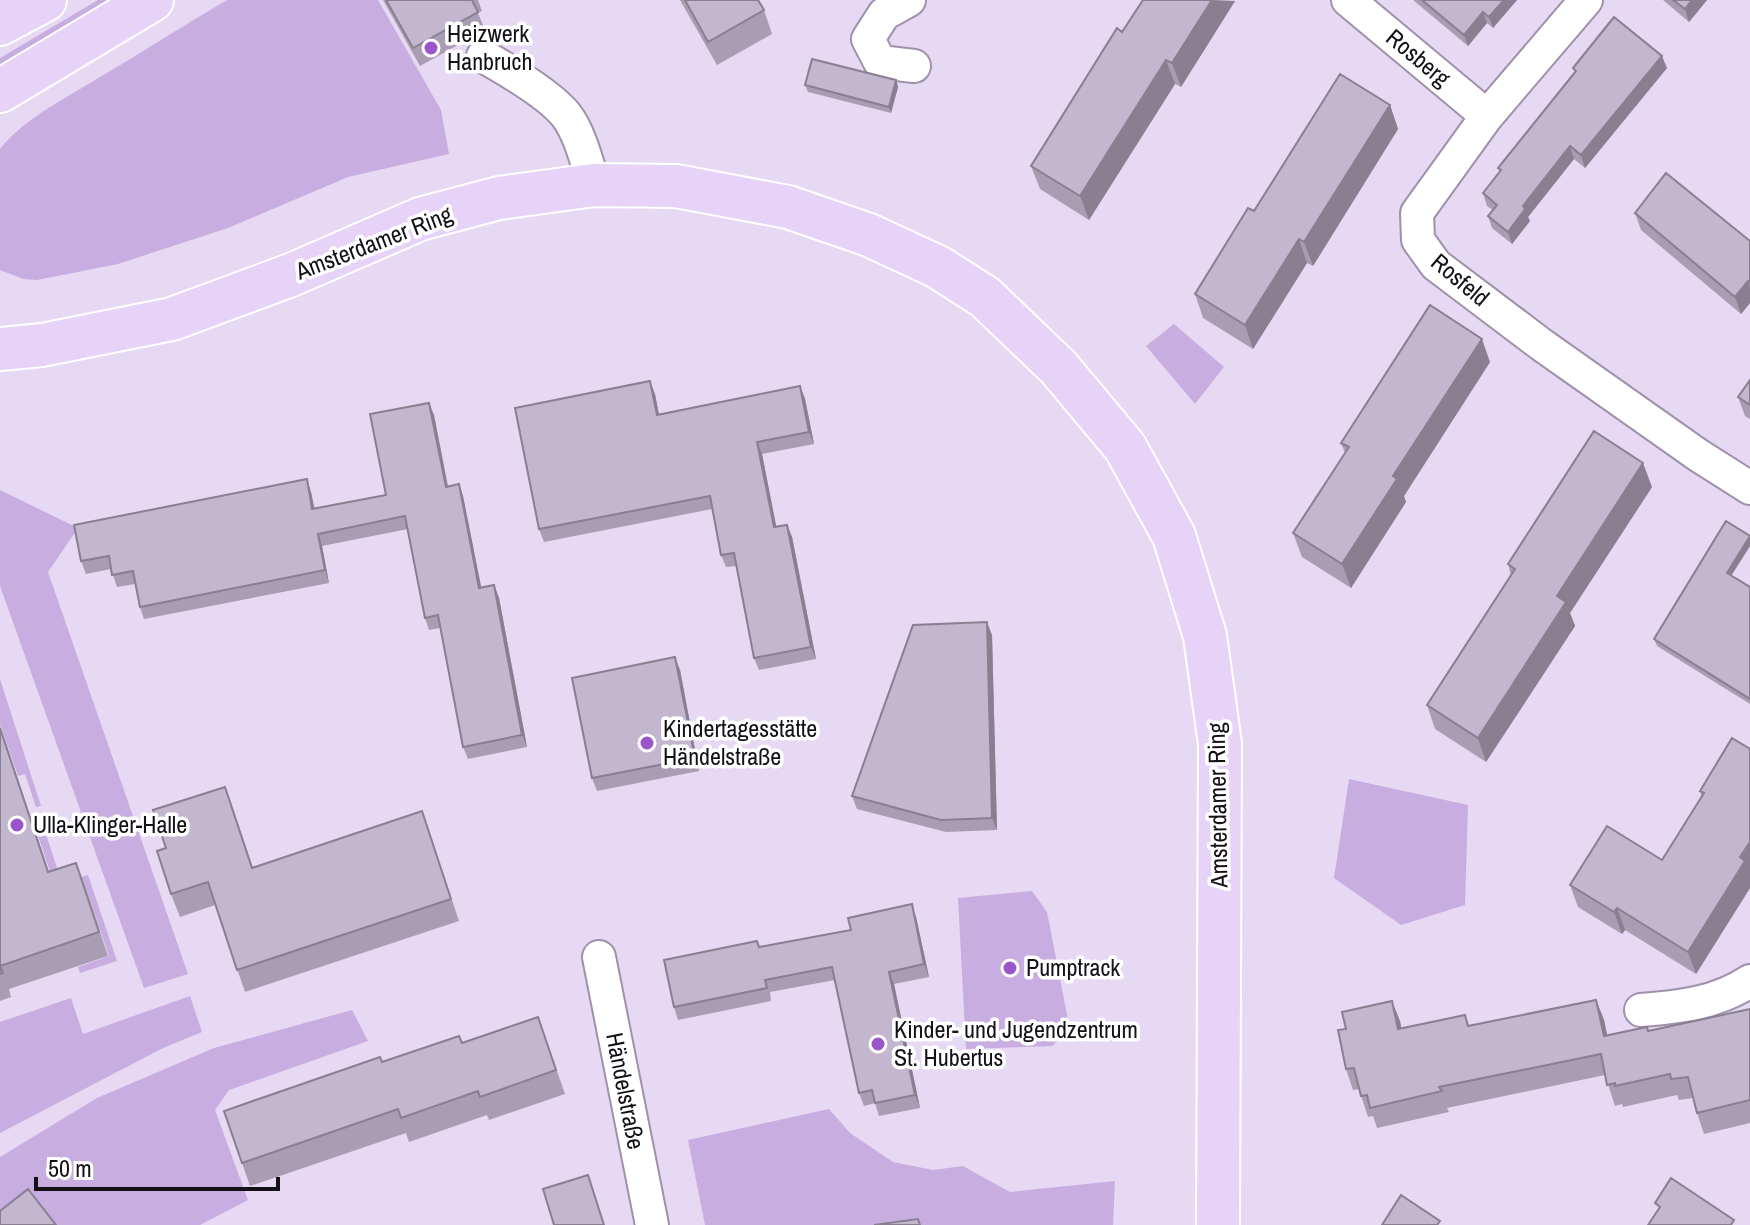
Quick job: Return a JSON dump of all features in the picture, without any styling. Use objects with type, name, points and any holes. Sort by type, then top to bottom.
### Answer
[{"type":"main road","points":[[0,24],[45,0]]},
{"type":"main road","points":[[0,91],[152,0]]},
{"type":"main road","name":"Amsterdamer Ring","points":[[0,349],[42,345],[172,319],[291,275],[420,219],[499,198],[594,185],[676,186],[788,207],[869,235],[938,267],[985,297],[1059,368],[1125,447],[1174,536],[1205,636],[1220,744],[1218,1225]]},
{"type":"main road","name":"Amsterdamer Ring","points":[[0,333],[42,345]]},
{"type":"street","points":[[909,0],[884,14],[868,39],[880,62],[914,66]]},
{"type":"street","name":"Rosberg","points":[[1348,0],[1487,116]]},
{"type":"street","name":"Rosfeld","points":[[1586,0],[1487,116],[1417,213],[1418,240],[1436,265],[1542,345],[1750,488]]},
{"type":"street","points":[[483,56],[520,78],[566,115],[594,185]]},
{"type":"street","name":"Händelstraße","points":[[599,957],[652,1225]]},
{"type":"street","points":[[1641,1010],[1672,1008],[1717,999],[1750,981]]},
{"type":"shaded area","points":[[98,0],[121,0],[0,74],[0,58]]},
{"type":"shaded area","points":[[227,0],[378,0],[441,110],[449,154],[348,177],[228,228],[118,264],[37,280],[23,279],[0,270],[0,149],[22,127],[47,109]]},
{"type":"shaded area","points":[[1174,324],[1224,367],[1195,404],[1146,346]]},
{"type":"shaded area","points":[[0,490],[78,528],[48,572],[188,974],[144,988],[0,586]]},
{"type":"shaded area","points":[[0,679],[41,806],[36,807],[25,774],[18,776],[0,724]]},
{"type":"shaded area","points":[[1349,779],[1468,805],[1465,905],[1401,925],[1334,878]]},
{"type":"shaded area","points":[[41,819],[62,883],[88,875],[117,961],[80,973],[78,967],[109,956],[85,887],[58,895],[33,821]]},
{"type":"shaded area","name":"Pumptrack","points":[[1032,891],[1047,912],[1069,1025],[1053,1046],[966,1049],[958,898]]},
{"type":"shaded area","points":[[190,996],[202,1032],[163,1048],[0,1133],[0,1022],[71,998],[83,1034]]},
{"type":"shaded area","points":[[352,1010],[368,1041],[229,1090],[215,1110],[248,1200],[200,1225],[56,1225],[39,1202],[0,1225],[0,1157],[97,1098],[214,1048]]},
{"type":"shaded area","points":[[829,1109],[850,1133],[893,1162],[933,1170],[963,1166],[1010,1192],[1115,1181],[1113,1225],[705,1225],[688,1140]]},
{"type":"building","name":"Heizwerk Hanbruch","points":[[386,0],[472,0],[478,12],[413,48]]},
{"type":"building","points":[[685,0],[758,0],[764,10],[708,42]]},
{"type":"building","points":[[1143,0],[1212,0],[1172,63],[1166,60],[1080,196],[1031,166],[1117,28],[1122,32]]},
{"type":"building","points":[[1422,0],[1504,0],[1489,17],[1483,12],[1464,35]]},
{"type":"building","points":[[1673,0],[1692,0],[1685,9]]},
{"type":"building","points":[[1614,17],[1662,56],[1581,155],[1570,146],[1523,206],[1525,209],[1508,232],[1488,216],[1497,205],[1483,193],[1501,170],[1498,168],[1576,71],[1573,68]]},
{"type":"building","points":[[812,59],[896,80],[889,107],[805,85]]},
{"type":"building","points":[[1340,74],[1390,105],[1304,242],[1299,239],[1245,325],[1195,294],[1248,208],[1254,211]]},
{"type":"building","points":[[1666,173],[1750,241],[1750,283],[1748,281],[1735,297],[1635,213]]},
{"type":"building","points":[[1430,305],[1482,339],[1393,476],[1397,479],[1342,564],[1293,533],[1349,447],[1341,443]]},
{"type":"building","points":[[1750,380],[1750,405],[1738,397]]},
{"type":"building","points":[[650,381],[657,415],[800,386],[809,432],[757,442],[774,527],[787,525],[811,647],[754,658],[734,553],[721,555],[710,496],[539,529],[515,408]]},
{"type":"building","points":[[429,403],[446,487],[459,484],[479,588],[494,585],[522,735],[463,747],[438,615],[425,618],[405,516],[318,534],[325,570],[140,607],[133,571],[112,575],[109,556],[81,561],[74,525],[307,479],[312,509],[386,495],[370,414]]},
{"type":"building","points":[[1594,431],[1643,463],[1557,596],[1566,602],[1478,738],[1427,705],[1515,569],[1508,564]]},
{"type":"building","points":[[1726,521],[1750,536],[1727,573],[1750,587],[1750,699],[1654,639]]},
{"type":"building","points":[[987,622],[992,818],[941,820],[852,796],[913,625]]},
{"type":"building","points":[[675,657],[695,758],[592,778],[572,678]]},
{"type":"building","name":"Ulla-Klinger-Halle","points":[[0,728],[48,872],[76,863],[99,932],[0,966]]},
{"type":"building","points":[[1732,738],[1750,749],[1750,842],[1740,857],[1745,861],[1688,952],[1617,908],[1614,912],[1570,885],[1607,826],[1662,860],[1704,793],[1700,791]]},
{"type":"building","points":[[225,787],[252,868],[422,811],[451,899],[237,970],[208,882],[171,894],[157,851],[166,848],[153,810]]},
{"type":"building","points":[[912,904],[924,964],[889,972],[915,1095],[875,1103],[872,1090],[859,1093],[832,967],[765,980],[767,988],[674,1007],[664,960],[757,941],[759,947],[851,930],[848,918]]},
{"type":"building","points":[[1596,1000],[1604,1036],[1647,1027],[1648,1031],[1750,1009],[1750,1100],[1697,1113],[1688,1077],[1671,1079],[1670,1074],[1607,1085],[1601,1054],[1439,1087],[1442,1091],[1370,1108],[1367,1095],[1361,1096],[1354,1068],[1346,1069],[1338,1030],[1346,1029],[1342,1012],[1392,1001],[1398,1029],[1465,1015],[1468,1026]]},
{"type":"building","points":[[538,1017],[556,1070],[480,1097],[478,1091],[401,1118],[398,1109],[242,1163],[224,1111],[380,1057],[382,1062],[459,1036],[462,1043]]},
{"type":"building","points":[[588,1175],[604,1225],[554,1225],[543,1189]]},
{"type":"building","points":[[1671,1178],[1734,1220],[1731,1225],[1648,1225],[1660,1207],[1655,1203]]},
{"type":"building","points":[[28,1189],[56,1225],[0,1225],[0,1211]]},
{"type":"building","points":[[1401,1195],[1440,1221],[1437,1225],[1382,1225]]},
{"type":"building","points":[[918,1219],[920,1225],[874,1225]]},
{"type":"place","name":"Heizwerk Hanbruch","points":[[431,48]]},
{"type":"place","name":"Kindertagesstätte Händelstraße","points":[[647,743]]},
{"type":"place","name":"Ulla-Klinger-Halle","points":[[17,825]]},
{"type":"place","name":"Pumptrack","points":[[1010,968]]},
{"type":"place","name":"Kinder- und Jugendzentrum St. Hubertus","points":[[878,1044]]}]
